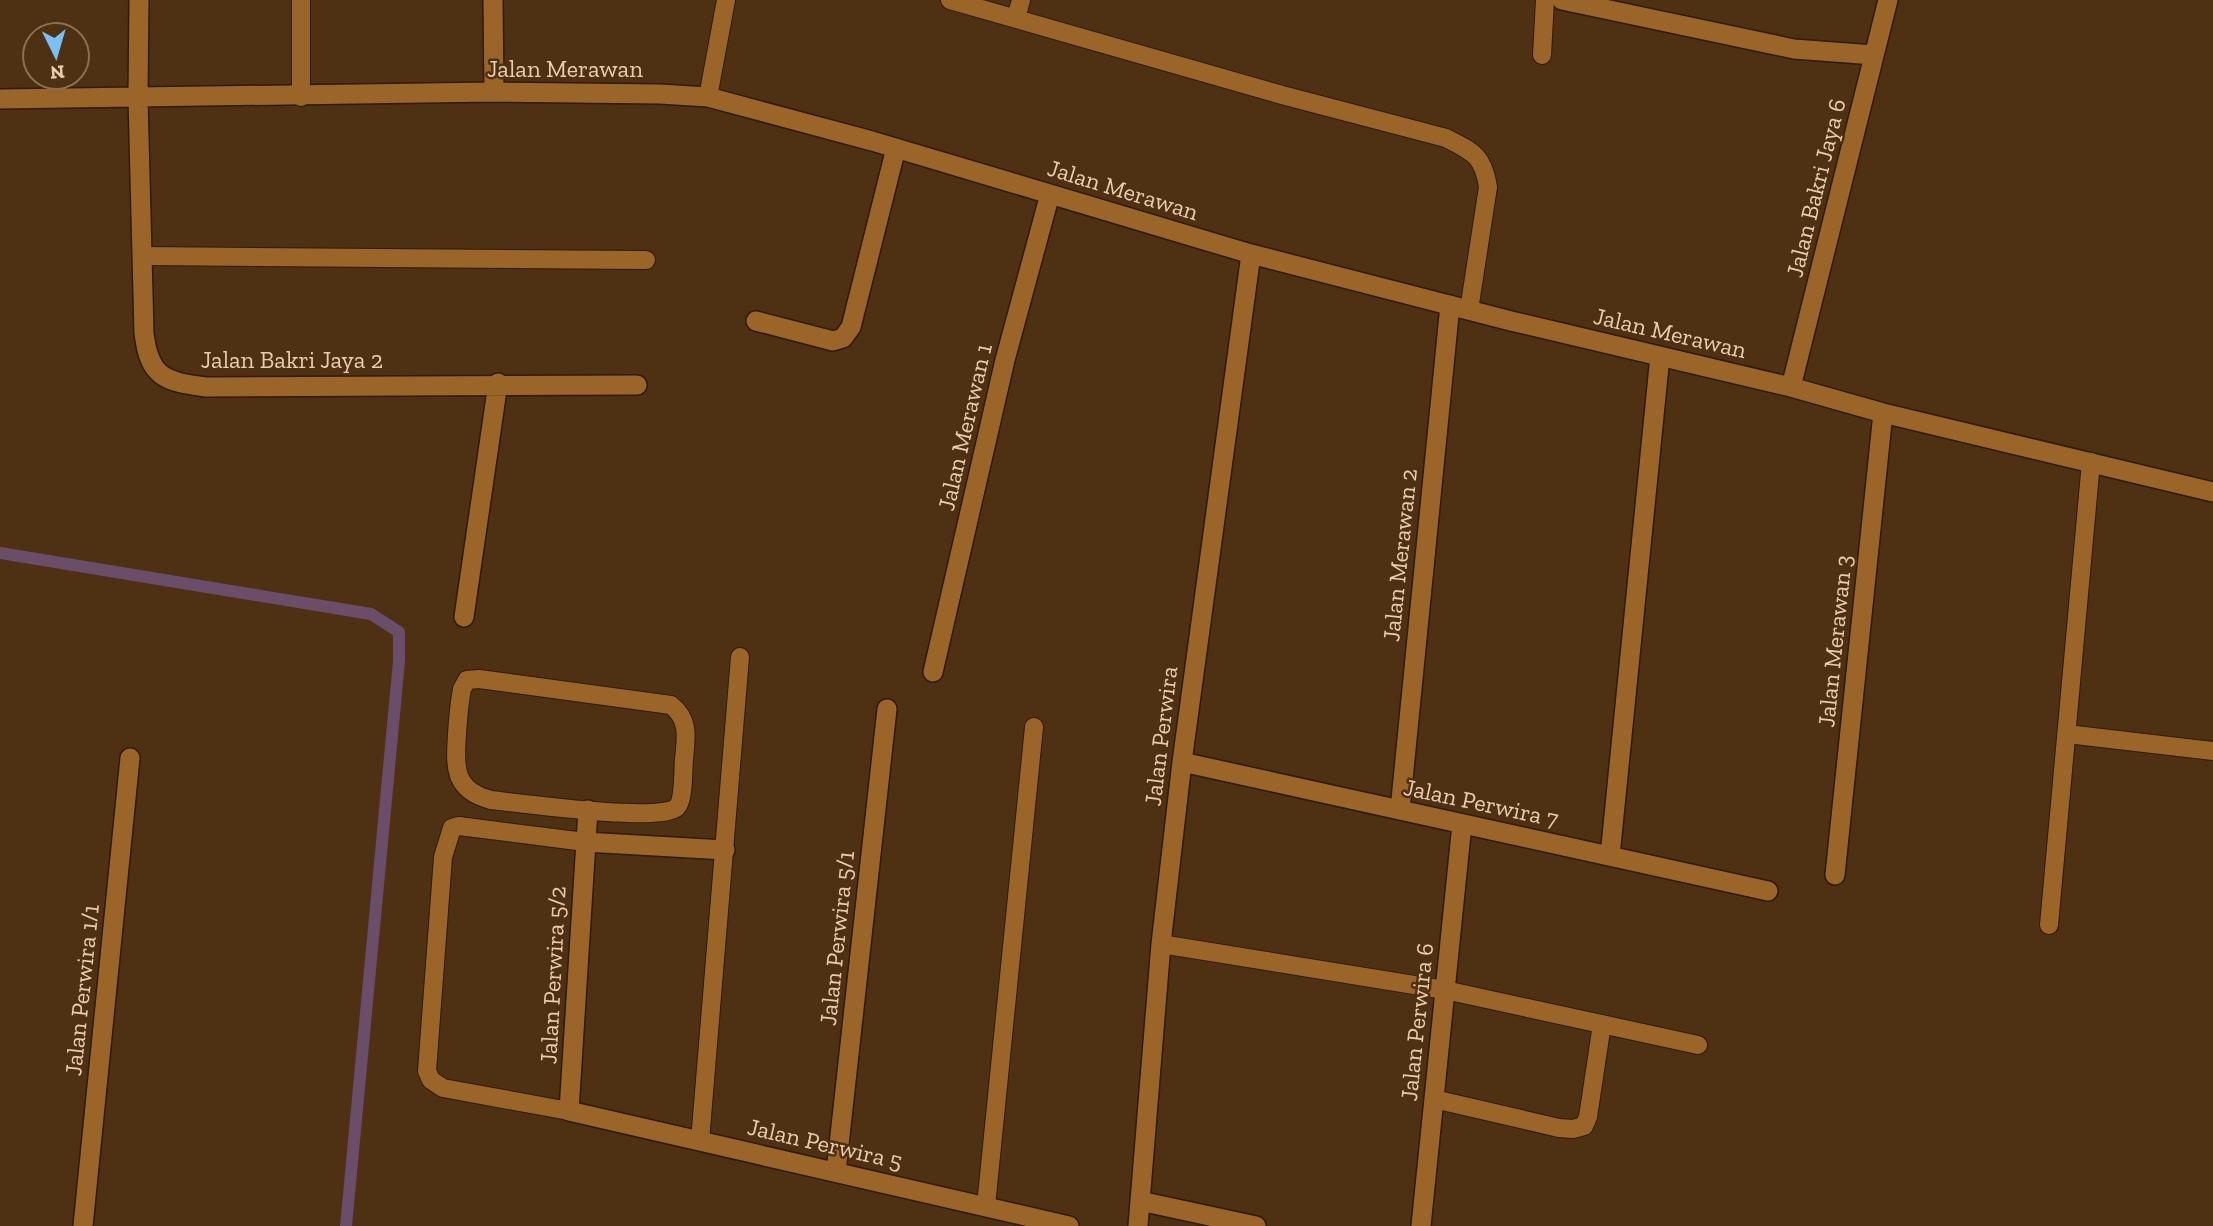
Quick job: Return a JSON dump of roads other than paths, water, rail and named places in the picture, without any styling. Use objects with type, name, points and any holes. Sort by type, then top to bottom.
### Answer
[{"type":"street","name":"Jalan Bakri Jaya 2","points":[[139,0],[138,98],[146,352],[156,371],[175,383],[205,387],[637,384]]},
{"type":"street","points":[[493,0],[494,92]]},
{"type":"street","points":[[1562,0],[1794,49],[1874,55]]},
{"type":"street","name":"Jalan Bakri Jaya 6","points":[[1791,387],[1888,0]]},
{"type":"street","name":"Jalan Merawan","points":[[0,99],[301,97],[494,92],[708,97],[896,148],[1251,254],[1459,308],[1791,387],[1883,413],[2213,492]]},
{"type":"street","points":[[756,321],[833,341],[843,338],[851,327],[896,148]]},
{"type":"street","name":"Jalan Merawan 1","points":[[933,672],[1005,360],[1050,194]]},
{"type":"street","name":"Jalan Perwira","points":[[1138,1226],[1161,944],[1182,762],[1251,254]]},
{"type":"street","name":"Jalan Merawan 2","points":[[1400,810],[1459,308]]},
{"type":"street","points":[[1610,856],[1660,356]]},
{"type":"street","points":[[464,617],[498,383]]},
{"type":"street","name":"Jalan Merawan 3","points":[[1835,875],[1883,413]]},
{"type":"street","name":"Jalan Perwira 5/1","points":[[836,1172],[887,709]]},
{"type":"street","name":"Jalan Perwira 1/1","points":[[83,1226],[130,758]]},
{"type":"street","name":"Jalan Perwira 7","points":[[1182,762],[1768,891]]},
{"type":"street","name":"Jalan Perwira 5/2","points":[[569,1111],[588,810]]},
{"type":"street","name":"Jalan Perwira 6","points":[[1421,1226],[1462,824]]},
{"type":"street","points":[[584,842],[725,850]]},
{"type":"street","name":"Jalan Perwira 5","points":[[569,1111],[1069,1226]]},
{"type":"street","points":[[1140,1201],[1256,1226]]},
{"type":"lane","points":[[301,0],[301,97]]},
{"type":"lane","points":[[708,97],[726,0]]},
{"type":"lane","points":[[950,0],[1446,138],[1478,156],[1485,169],[1488,187],[1459,308]]},
{"type":"lane","points":[[1016,18],[1021,0]]},
{"type":"lane","points":[[1542,55],[1545,0]]},
{"type":"lane","points":[[142,256],[646,260]]},
{"type":"lane","points":[[2049,925],[2091,462]]},
{"type":"lane","points":[[700,1141],[740,656]]},
{"type":"lane","points":[[479,679],[653,702],[671,705],[679,711],[687,727],[681,802],[677,808],[672,812],[656,814],[588,810],[491,800],[466,789],[455,764],[459,704],[467,680],[479,679]]},
{"type":"lane","points":[[986,1206],[1034,727]]},
{"type":"lane","points":[[2067,734],[2213,751]]},
{"type":"lane","points":[[569,1111],[443,1088],[431,1080],[427,1071],[443,857],[452,828],[459,826],[584,842]]},
{"type":"lane","points":[[1161,944],[1445,990],[1698,1045]]},
{"type":"lane","points":[[1434,1098],[1559,1128],[1573,1129],[1584,1126],[1588,1117],[1602,1024]]},
{"type":"waterway","points":[[0,553],[371,614],[399,632],[399,661],[346,1226]]}]
